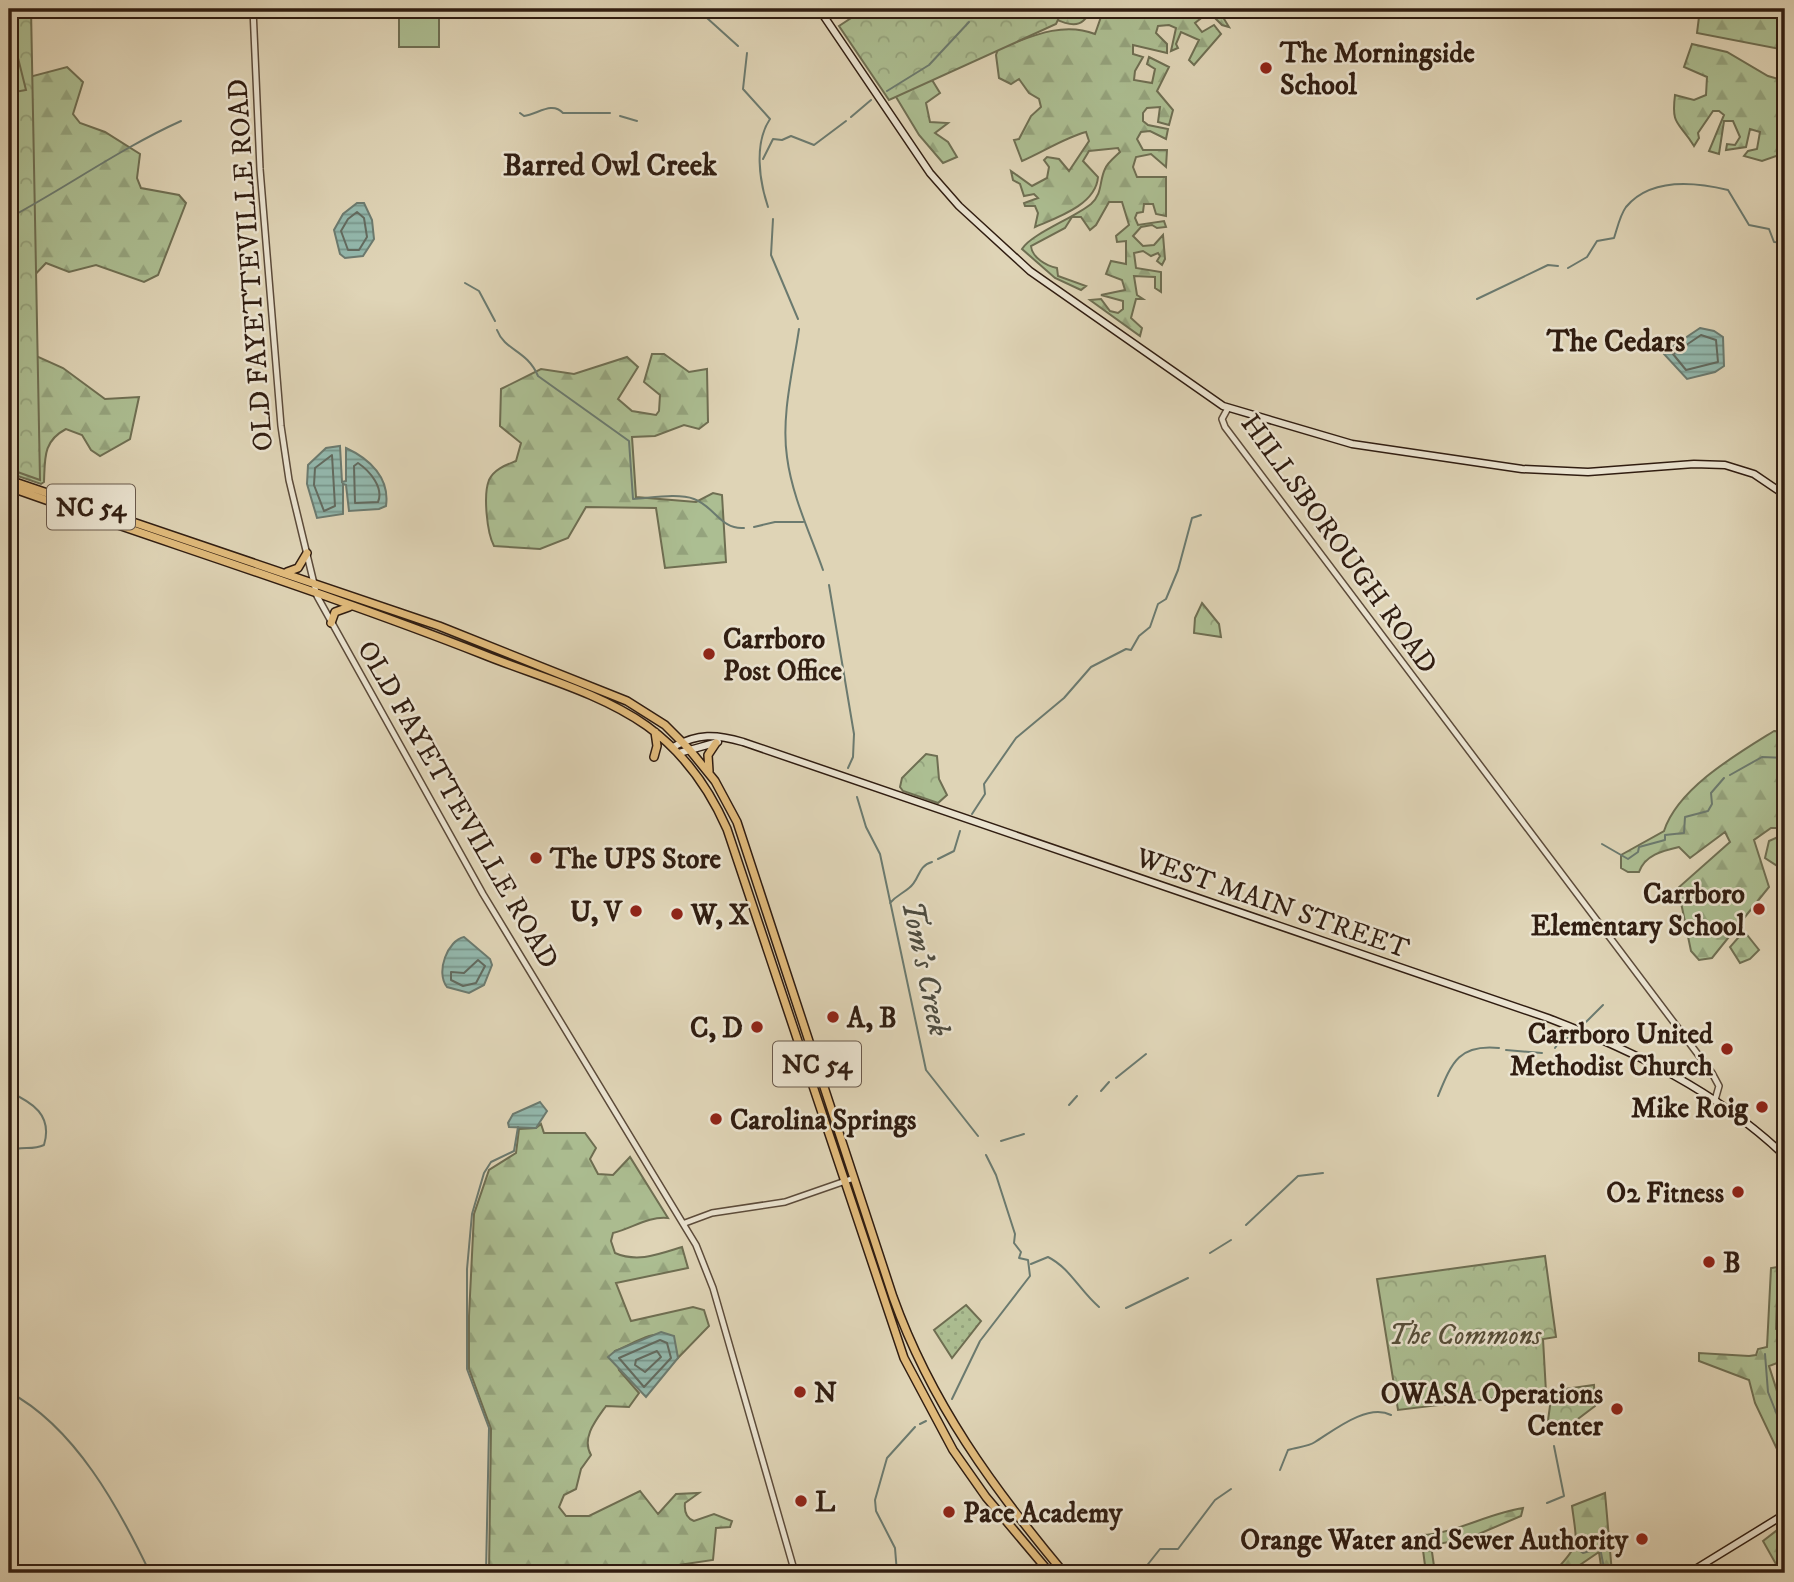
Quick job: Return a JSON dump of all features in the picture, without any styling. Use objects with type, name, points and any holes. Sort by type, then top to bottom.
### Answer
[{"type":"highway","name":"NC 54","points":[[9,480],[439,626],[594,687],[640,708],[690,749],[709,772],[726,800],[740,832],[905,1329],[944,1412],[993,1486],[1064,1573]]},
{"type":"highway","name":"NC 54","points":[[9,487],[444,639],[623,712],[673,747],[710,795],[727,828],[892,1329],[934,1416],[986,1497],[1050,1573]]},
{"type":"highway","points":[[285,573],[298,568],[307,553]]},
{"type":"highway","points":[[331,623],[335,611],[350,607]]},
{"type":"highway","points":[[654,757],[657,746],[655,732]]},
{"type":"highway","points":[[709,772],[708,755],[719,741]]},
{"type":"main road","name":"HILLSBOROUGH ROAD","points":[[819,9],[933,177],[978,224],[1046,283],[1198,390],[1228,408]]},
{"type":"main road","points":[[1228,408],[1352,444],[1522,469],[1588,472],[1694,464],[1725,466],[1754,474],[1785,495]]},
{"type":"main road","name":"WEST MAIN STREET","points":[[673,747],[682,741],[711,734],[719,741]]},
{"type":"main road","name":"WEST MAIN STREET","points":[[679,754],[719,741],[743,742],[1558,1022],[1641,1058],[1715,1100],[1766,1137],[1785,1156]]},
{"type":"main road","points":[[1689,1573],[1785,1514]]},
{"type":"street","name":"OLD FAYETTEVILLE ROAD","points":[[253,9],[260,169],[281,426],[289,480],[317,596],[483,894],[685,1223],[713,1288],[795,1573]]},
{"type":"street","name":"HILLSBOROUGH ROAD","points":[[1228,408],[1222,419],[1225,428],[1712,1073],[1719,1086],[1715,1100]]},
{"type":"street","points":[[685,1223],[712,1213],[785,1202],[854,1178]]},
{"type":"green space","points":[[9,9],[31,9],[40,480],[9,469]]},
{"type":"green space","points":[[399,9],[439,9],[439,47],[399,47]]},
{"type":"green space","points":[[865,9],[1063,9],[1056,24],[889,100],[839,26]]},
{"type":"green space","points":[[1051,9],[1218,9],[1229,27],[1222,25],[1209,12],[1195,23],[1202,32],[1214,25],[1221,34],[1194,65],[1189,60],[1199,40],[1181,32],[1176,44],[1178,48],[1171,51],[1176,28],[1169,25],[1158,26],[1156,33],[1167,44],[1167,53],[1133,45],[1133,54],[1143,57],[1135,71],[1134,80],[1152,83],[1155,69],[1147,64],[1149,57],[1169,67],[1157,91],[1173,110],[1169,125],[1158,122],[1160,107],[1147,108],[1143,113],[1143,121],[1148,125],[1168,129],[1166,139],[1150,131],[1141,132],[1137,139],[1143,150],[1167,150],[1166,167],[1151,154],[1136,157],[1133,167],[1137,177],[1166,177],[1166,216],[1156,214],[1153,204],[1144,204],[1143,212],[1137,213],[1135,218],[1138,225],[1164,221],[1166,227],[1141,227],[1133,236],[1143,246],[1154,245],[1163,235],[1165,259],[1162,265],[1157,261],[1160,256],[1158,253],[1151,256],[1143,251],[1134,253],[1136,268],[1161,272],[1161,292],[1155,288],[1155,277],[1134,276],[1137,295],[1143,299],[1136,299],[1131,318],[1142,328],[1140,336],[1090,300],[1101,299],[1110,311],[1118,313],[1123,309],[1123,301],[1101,295],[1125,290],[1122,280],[1106,274],[1111,261],[1126,264],[1126,241],[1117,242],[1116,236],[1129,225],[1122,202],[1109,202],[1096,225],[1090,230],[1081,217],[1072,217],[1065,228],[1031,246],[1041,261],[1057,268],[1058,276],[1086,286],[1081,290],[1055,278],[1022,249],[1034,238],[1091,204],[1097,196],[1106,167],[1120,152],[1118,148],[1089,151],[1083,161],[1098,177],[1096,187],[1083,203],[1074,209],[1035,227],[1038,213],[1035,206],[1025,206],[1024,203],[1038,198],[1034,194],[1024,196],[1020,184],[1013,180],[1011,171],[1032,186],[1047,178],[1049,167],[1044,160],[1047,157],[1059,159],[1069,171],[1089,141],[1086,132],[1022,161],[1014,140],[1019,139],[1031,116],[1041,107],[1039,99],[1029,93],[1019,79],[1011,84],[999,78],[996,55],[998,49],[1046,32],[1070,29],[1095,34],[1102,14],[1098,10],[1079,23],[1070,24],[1048,15]]},
{"type":"green space","points":[[1700,9],[1785,9],[1785,50],[1697,33]]},
{"type":"green space","points":[[9,22],[26,90],[9,93]]},
{"type":"green space","points":[[1692,44],[1727,52],[1768,76],[1785,81],[1785,167],[1782,158],[1776,156],[1762,161],[1744,156],[1748,151],[1757,149],[1760,132],[1750,129],[1746,147],[1726,150],[1727,144],[1735,145],[1740,137],[1733,121],[1724,121],[1719,154],[1709,151],[1724,115],[1719,111],[1713,111],[1698,133],[1699,138],[1694,146],[1677,123],[1674,113],[1675,95],[1694,100],[1706,95],[1707,77],[1684,67]]},
{"type":"green space","points":[[67,67],[83,82],[73,114],[80,123],[105,132],[140,154],[137,178],[141,188],[179,195],[186,203],[158,275],[144,282],[96,265],[69,272],[46,263],[29,281],[16,347],[63,368],[105,399],[139,397],[130,439],[100,456],[91,450],[82,435],[66,429],[58,434],[49,445],[44,482],[41,484],[9,473],[9,112],[29,77]]},
{"type":"green space","points":[[929,75],[940,93],[926,103],[930,122],[948,123],[935,133],[948,142],[957,157],[943,163],[919,135],[893,92]]},
{"type":"green space","points":[[652,354],[664,354],[689,372],[707,369],[708,422],[699,429],[684,425],[655,436],[632,437],[636,497],[696,502],[713,493],[722,495],[726,562],[665,568],[656,508],[586,507],[568,538],[540,549],[494,546],[489,532],[487,487],[494,473],[516,461],[521,443],[500,426],[501,389],[541,369],[574,374],[627,357],[638,367],[618,399],[632,411],[656,415],[659,411],[660,395],[644,382]]},
{"type":"green space","points":[[1202,603],[1219,624],[1221,637],[1194,633],[1195,618]]},
{"type":"green space","points":[[1774,731],[1785,732],[1785,828],[1771,828],[1754,840],[1769,887],[1712,958],[1699,960],[1691,951],[1678,888],[1730,842],[1725,832],[1690,858],[1679,847],[1666,850],[1645,861],[1639,872],[1628,872],[1621,868],[1621,855],[1664,831],[1671,815],[1695,787],[1727,761]]},
{"type":"green space","points":[[926,754],[937,756],[939,779],[947,795],[938,803],[903,791],[900,787],[902,778]]},
{"type":"green space","points":[[1785,834],[1785,871],[1765,858],[1769,841]]},
{"type":"green space","points":[[1744,931],[1759,950],[1750,959],[1740,963],[1730,947]]},
{"type":"green space","points":[[541,1124],[544,1133],[585,1133],[596,1148],[590,1159],[598,1174],[613,1175],[630,1157],[668,1218],[647,1221],[613,1233],[611,1241],[615,1253],[640,1257],[682,1247],[688,1268],[616,1283],[631,1321],[693,1307],[704,1310],[709,1326],[678,1358],[674,1345],[661,1335],[644,1338],[615,1351],[619,1370],[639,1393],[629,1407],[606,1406],[598,1417],[589,1436],[588,1449],[591,1455],[581,1469],[576,1489],[564,1495],[559,1507],[566,1516],[589,1516],[640,1491],[658,1514],[676,1494],[699,1493],[685,1503],[685,1512],[689,1518],[694,1521],[714,1514],[732,1521],[730,1527],[716,1528],[713,1560],[652,1569],[651,1573],[489,1573],[491,1429],[469,1369],[474,1214],[489,1170],[516,1153],[519,1129],[536,1128]]},
{"type":"green space","name":"The Commons","points":[[1545,1256],[1556,1337],[1543,1339],[1546,1392],[1398,1410],[1377,1279]]},
{"type":"green space","points":[[1778,1267],[1776,1329],[1781,1330],[1781,1339],[1785,1344],[1785,1360],[1769,1366],[1785,1416],[1785,1466],[1755,1403],[1749,1380],[1699,1361],[1699,1353],[1749,1356],[1756,1355],[1758,1349],[1767,1347],[1771,1268]]},
{"type":"green space","points":[[966,1305],[981,1321],[952,1358],[934,1330]]},
{"type":"green space","points":[[1594,1385],[1595,1406],[1558,1434],[1547,1428],[1552,1391]]},
{"type":"green space","points":[[1605,1493],[1612,1573],[1602,1573],[1599,1552],[1568,1573],[1553,1573],[1575,1543],[1572,1506]]},
{"type":"green space","points":[[1523,1508],[1521,1516],[1467,1539],[1431,1545],[1435,1573],[1426,1573],[1421,1535],[1446,1531]]},
{"type":"green space","points":[[1785,1524],[1785,1573],[1781,1573],[1763,1541]]},
{"type":"water","points":[[357,203],[364,203],[372,220],[374,239],[363,256],[345,258],[340,254],[334,230],[343,214]]},
{"type":"water","points":[[1700,328],[1714,331],[1723,337],[1724,366],[1715,372],[1687,379],[1663,353]]},
{"type":"water","points":[[340,446],[342,482],[346,481],[346,448],[370,464],[381,478],[385,487],[386,506],[349,511],[346,485],[343,484],[343,514],[317,518],[307,484],[308,465],[326,448]]},
{"type":"water","points":[[464,937],[490,959],[492,965],[484,985],[469,993],[447,987],[442,973],[448,950],[458,939]]},
{"type":"water","points":[[540,1102],[547,1111],[536,1128],[509,1127],[508,1123],[513,1114]]},
{"type":"water","points":[[661,1332],[674,1336],[678,1358],[646,1397],[608,1357],[615,1351]]},
{"type":"waterway","name":"Tom's Creek","points":[[697,9],[738,46]]},
{"type":"waterway","points":[[887,91],[929,65],[969,22]]},
{"type":"waterway","name":"Tom's Creek","points":[[747,53],[743,89],[770,119],[760,150],[762,185],[768,207]]},
{"type":"waterway","points":[[851,117],[871,100]]},
{"type":"waterway","points":[[520,113],[524,116],[550,108],[563,113],[610,113]]},
{"type":"waterway","points":[[620,116],[637,121]]},
{"type":"waterway","points":[[9,218],[137,143],[181,121]]},
{"type":"waterway","points":[[763,159],[773,139],[782,140],[791,136],[814,145],[846,121]]},
{"type":"waterway","points":[[1568,268],[1587,257],[1597,241],[1614,238],[1624,210],[1636,197],[1661,186],[1674,184],[1728,190],[1749,225],[1769,229],[1774,242],[1785,243]]},
{"type":"waterway","name":"Tom's Creek","points":[[773,219],[771,255],[798,319]]},
{"type":"waterway","points":[[1477,299],[1548,265],[1558,266]]},
{"type":"waterway","points":[[465,283],[479,291],[495,321]]},
{"type":"waterway","name":"Tom's Creek","points":[[799,329],[787,409],[787,457],[797,500],[823,570]]},
{"type":"waterway","points":[[497,330],[505,342],[528,361],[538,376],[629,441],[633,499],[688,497],[701,502],[723,522],[736,528],[744,528]]},
{"type":"waterway","points":[[972,814],[985,794],[984,784],[1016,738],[1064,698],[1091,667],[1126,649],[1131,650],[1139,636],[1150,627],[1158,604],[1166,599],[1178,570],[1192,518],[1201,515]]},
{"type":"waterway","points":[[754,527],[775,522],[803,522]]},
{"type":"waterway","name":"Tom's Creek","points":[[829,585],[854,734],[853,757],[848,768]]},
{"type":"waterway","points":[[1730,775],[1762,757],[1785,758]]},
{"type":"waterway","points":[[1602,844],[1628,859],[1638,852],[1639,847],[1665,840],[1665,835],[1684,833],[1685,817],[1708,811],[1712,804],[1711,793],[1724,778]]},
{"type":"waterway","name":"Tom's Creek","points":[[857,797],[866,827],[880,854],[926,1070],[978,1136]]},
{"type":"waterway","points":[[938,859],[954,851],[960,831]]},
{"type":"waterway","points":[[890,903],[913,885],[924,867],[932,862]]},
{"type":"waterway","points":[[1584,1024],[1603,1005]]},
{"type":"waterway","points":[[1555,1048],[1561,1039],[1573,1037]]},
{"type":"waterway","points":[[1438,1096],[1453,1065],[1466,1052],[1499,1048]]},
{"type":"waterway","points":[[1506,1050],[1542,1053]]},
{"type":"waterway","points":[[1116,1078],[1146,1054]]},
{"type":"waterway","points":[[1101,1091],[1109,1082]]},
{"type":"waterway","points":[[9,1092],[33,1105],[46,1125],[44,1145],[9,1151]]},
{"type":"waterway","points":[[1069,1105],[1077,1096]]},
{"type":"waterway","points":[[486,1573],[489,1428],[467,1369],[467,1269],[472,1214],[484,1173],[491,1162],[514,1151],[518,1127]]},
{"type":"waterway","points":[[1001,1141],[1024,1134]]},
{"type":"waterway","name":"Tom's Creek","points":[[952,1399],[980,1341],[1030,1276],[1028,1260],[1019,1258],[1021,1252],[1014,1243],[1015,1234],[996,1175],[986,1155]]},
{"type":"waterway","points":[[1246,1225],[1298,1176],[1323,1173]]},
{"type":"waterway","points":[[1210,1253],[1231,1240]]},
{"type":"waterway","points":[[1031,1264],[1048,1257],[1056,1262],[1099,1307]]},
{"type":"waterway","points":[[1126,1308],[1188,1278]]},
{"type":"waterway","points":[[1765,1354],[1768,1392],[1785,1435]]},
{"type":"waterway","points":[[9,1392],[33,1407],[55,1426],[93,1471],[124,1522],[150,1573]]},
{"type":"waterway","points":[[1280,1470],[1288,1450],[1312,1444],[1361,1415],[1382,1412],[1391,1415]]},
{"type":"waterway","name":"Tom's Creek","points":[[920,1424],[926,1421]]},
{"type":"waterway","name":"Tom's Creek","points":[[897,1573],[895,1548],[876,1511],[875,1500],[887,1458],[915,1427]]},
{"type":"waterway","points":[[1547,1503],[1564,1496],[1554,1446]]},
{"type":"waterway","points":[[1141,1573],[1160,1549],[1178,1549],[1215,1500],[1231,1489]]},
{"type":"waterway","points":[[1576,1548],[1583,1553],[1600,1548],[1605,1573]]},
{"type":"place","name":"The Morningside School","points":[[1266,68]]},
{"type":"place","name":"Carrboro Post Office","points":[[709,654]]},
{"type":"place","name":"The UPS Store","points":[[536,858]]},
{"type":"place","name":"Carrboro Elementary School","points":[[1759,909]]},
{"type":"place","name":"U, V","points":[[636,911]]},
{"type":"place","name":"W, X","points":[[677,914]]},
{"type":"place","name":"A, B","points":[[833,1017]]},
{"type":"place","name":"C, D","points":[[757,1027]]},
{"type":"place","name":"Carrboro United Methodist Church","points":[[1727,1049]]},
{"type":"place","name":"Mike Roig","points":[[1762,1107]]},
{"type":"place","name":"Carolina Springs","points":[[716,1119]]},
{"type":"place","name":"O2 Fitness","points":[[1738,1192]]},
{"type":"place","name":"B","points":[[1709,1262]]},
{"type":"place","name":"N","points":[[800,1392]]},
{"type":"place","name":"OWASA Operations Center","points":[[1617,1409]]},
{"type":"place","name":"L","points":[[801,1501]]},
{"type":"place","name":"Pace Academy","points":[[949,1512]]},
{"type":"place","name":"Orange Water and Sewer Authority","points":[[1642,1539]]},
{"type":"district","name":"Barred Owl Creek","points":[[610,165]]},
{"type":"district","name":"The Cedars","points":[[1616,341]]}]
